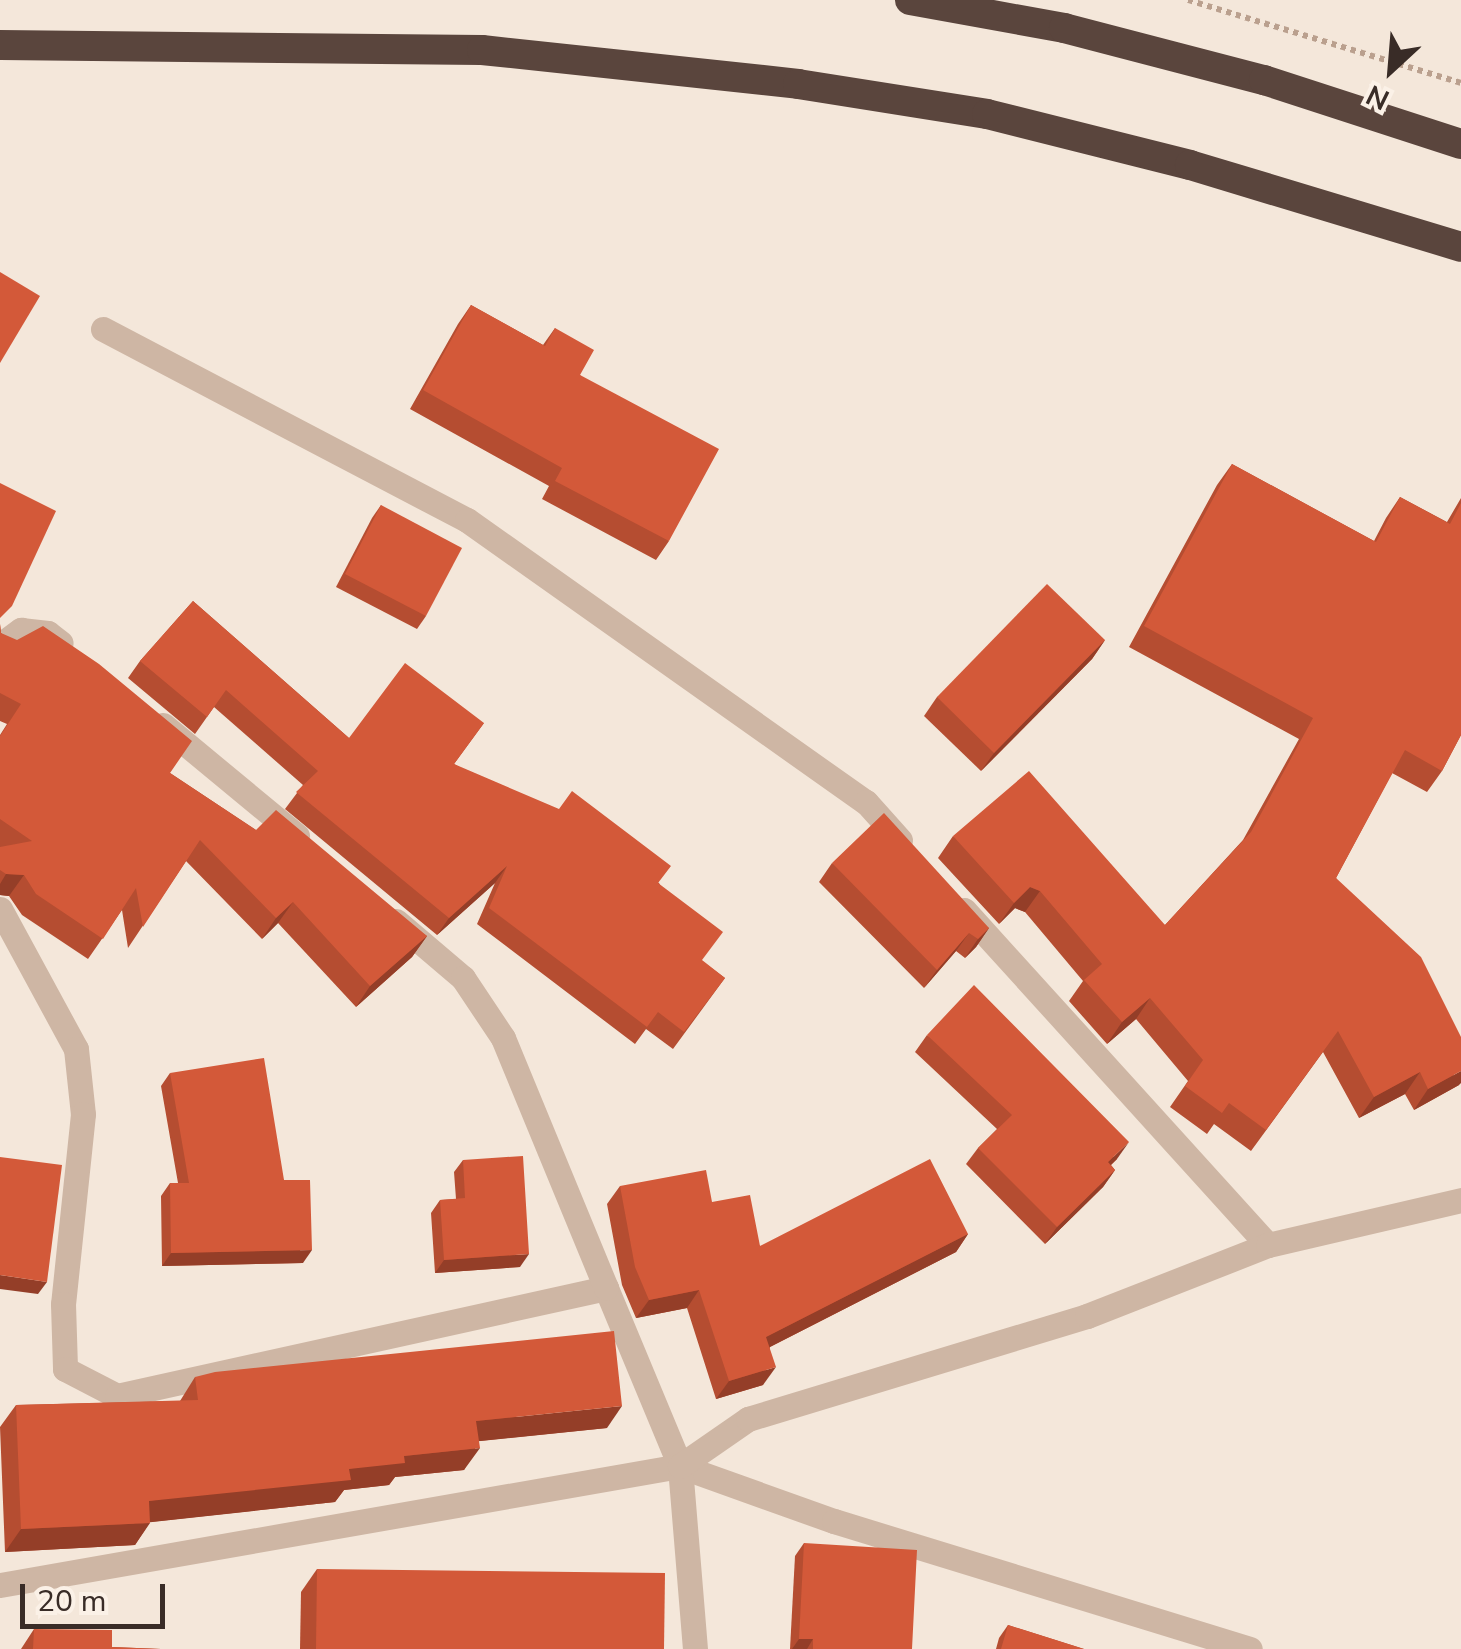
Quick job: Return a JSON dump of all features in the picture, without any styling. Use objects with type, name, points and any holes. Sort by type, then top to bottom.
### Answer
[{"type":"highway","points":[[910,0],[1064,28],[1264,80],[1461,144]]},
{"type":"highway","points":[[0,45],[482,50],[798,84],[987,114],[1190,164],[1461,247]]},
{"type":"street","points":[[104,329],[467,520],[866,802],[920,861]]},
{"type":"street","points":[[0,645],[21,630],[48,633],[77,656]]},
{"type":"street","points":[[134,702],[322,858]]},
{"type":"street","points":[[946,890],[1268,1245]]},
{"type":"street","points":[[379,906],[462,978],[504,1038],[680,1466],[695,1649]]},
{"type":"street","points":[[0,909],[76,1049],[83,1114],[63,1304],[66,1369],[118,1396],[584,1288],[606,1288]]},
{"type":"street","points":[[0,1585],[680,1466],[748,1419],[1088,1316],[1268,1245],[1461,1200]]},
{"type":"street","points":[[680,1466],[1250,1649]]},
{"type":"path","points":[[1188,0],[1461,83]]},
{"type":"building","points":[[0,272],[40,296],[0,363]]},
{"type":"building","points":[[471,305],[545,346],[555,328],[594,350],[580,375],[719,449],[669,541],[555,481],[562,468],[423,390]]},
{"type":"building","points":[[1232,464],[1376,542],[1400,497],[1450,524],[1461,503],[1461,735],[1442,771],[1405,750],[1336,878],[1421,957],[1461,1037],[1461,1071],[1428,1089],[1420,1072],[1374,1097],[1338,1031],[1266,1130],[1229,1103],[1222,1113],[1185,1086],[1203,1060],[1150,998],[1122,1022],[1084,980],[1102,964],[1040,891],[1030,887],[1014,903],[953,836],[1029,771],[1165,925],[1251,832],[1313,718],[1144,626]]},
{"type":"building","points":[[0,483],[56,511],[12,606],[0,618]]},
{"type":"building","points":[[381,505],[462,548],[426,616],[345,574]]},
{"type":"building","points":[[1047,584],[1105,640],[994,753],[937,697]]},
{"type":"building","points":[[193,601],[349,738],[405,663],[484,723],[454,764],[559,809],[572,791],[671,866],[658,883],[723,932],[702,960],[725,978],[684,1032],[658,1012],[647,1027],[489,908],[507,866],[449,918],[296,792],[318,771],[226,690],[207,717],[140,661]]},
{"type":"building","points":[[0,624],[1,633],[17,640],[43,626],[99,664],[192,741],[170,773],[256,830],[276,810],[427,936],[370,986],[293,902],[276,918],[200,840],[143,927],[136,888],[103,939],[36,894],[24,875],[0,870],[0,847],[32,841],[0,819],[0,736],[21,704],[0,693]]},
{"type":"building","points":[[884,813],[989,928],[978,939],[969,933],[937,970],[832,863]]},
{"type":"building","points":[[974,985],[1129,1142],[1108,1162],[1115,1170],[1057,1227],[978,1148],[1012,1115],[927,1035]]},
{"type":"building","points":[[264,1058],[284,1180],[310,1180],[312,1250],[171,1253],[170,1183],[189,1183],[170,1073]]},
{"type":"building","points":[[523,1156],[529,1254],[444,1260],[440,1200],[465,1198],[463,1160]]},
{"type":"building","points":[[0,1157],[62,1165],[47,1282],[0,1275]]},
{"type":"building","points":[[930,1159],[968,1234],[766,1337],[776,1367],[729,1381],[699,1290],[649,1300],[635,1267],[620,1186],[706,1170],[712,1202],[750,1195],[760,1246]]},
{"type":"building","points":[[614,1331],[622,1406],[476,1421],[480,1448],[404,1456],[405,1463],[349,1469],[351,1480],[149,1501],[150,1523],[21,1529],[16,1405],[198,1400],[195,1377],[215,1372]]},
{"type":"building","points":[[804,1543],[917,1550],[912,1649],[813,1649],[813,1639],[799,1639]]},
{"type":"building","points":[[317,1569],[665,1573],[664,1649],[316,1649]]},
{"type":"building","points":[[1008,1625],[1084,1649],[1001,1649]]},
{"type":"building","points":[[34,1629],[112,1630],[112,1647],[161,1649],[33,1649]]}]
